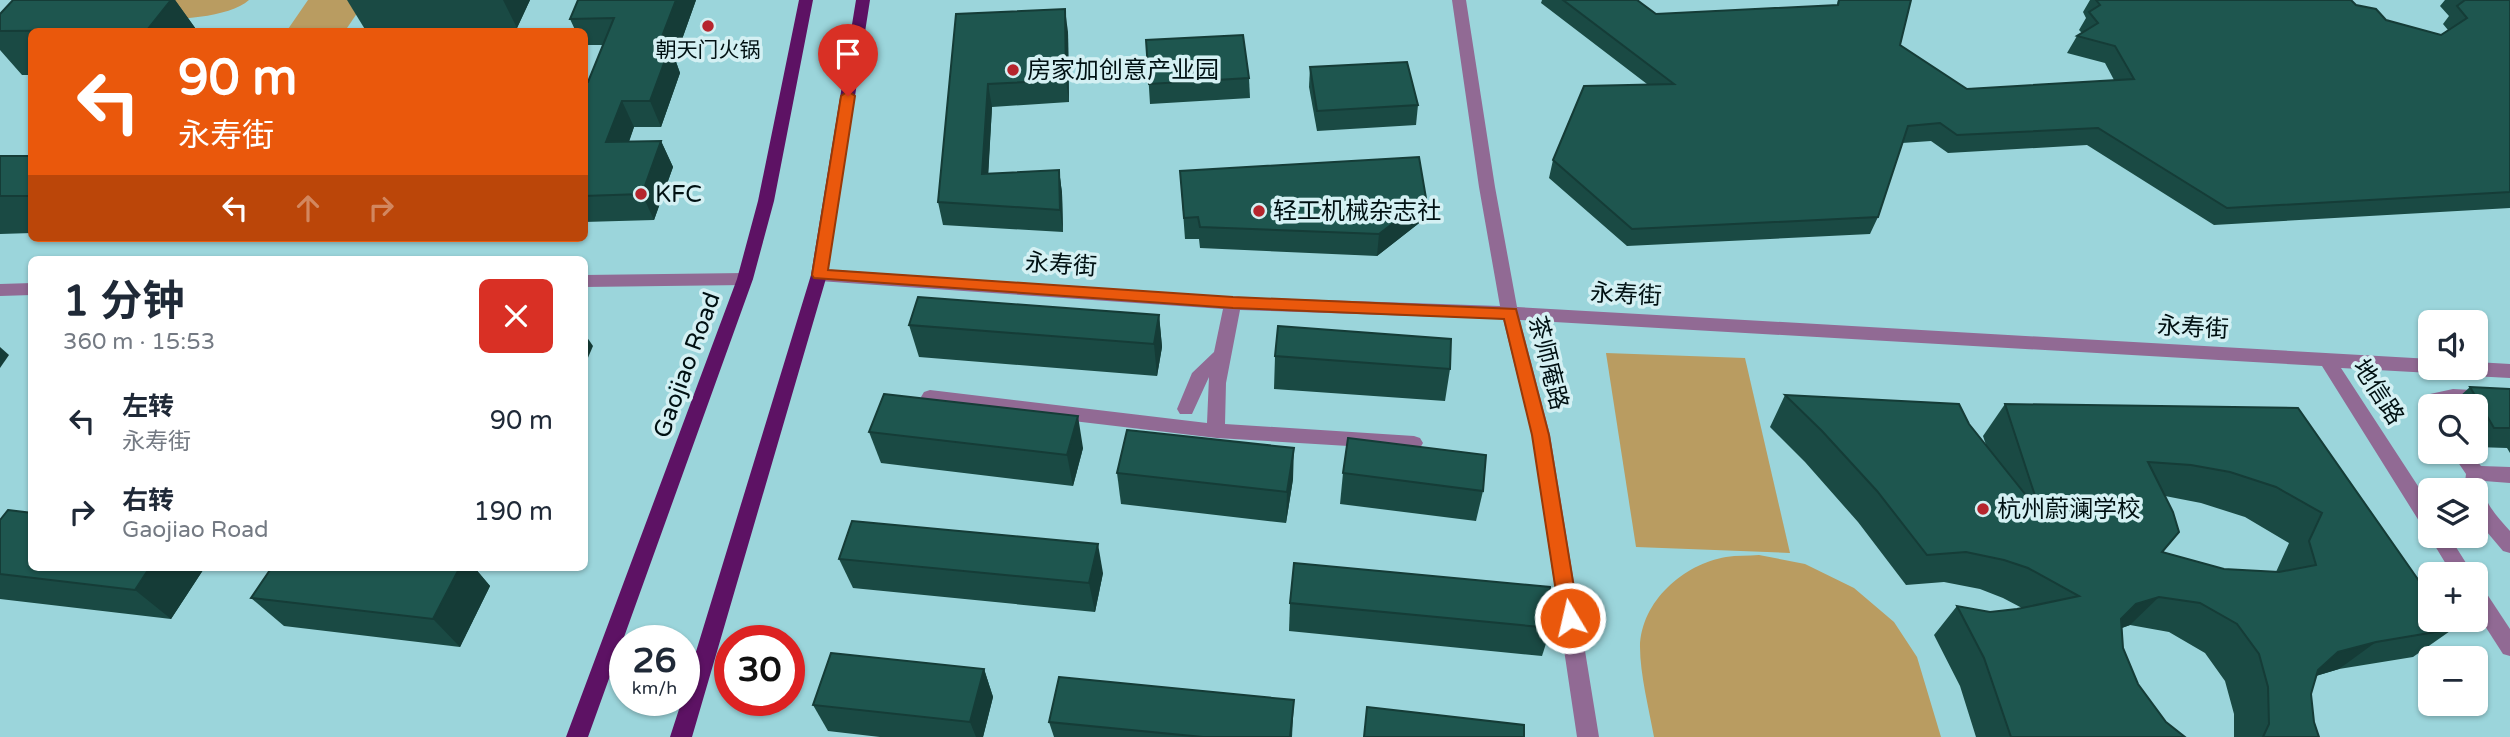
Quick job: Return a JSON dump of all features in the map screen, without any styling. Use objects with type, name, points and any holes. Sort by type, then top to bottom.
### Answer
[{"type":"main road","name":"Gaojiao Road","points":[[577,737],[745,279],[766,201],[806,0]]},
{"type":"main road","points":[[681,737],[819,275],[863,0]]},
{"type":"street","name":"茶师庵路","points":[[1459,0],[1487,187],[1510,313],[1541,435],[1588,737]]},
{"type":"street","name":"永寿街","points":[[819,275],[1233,303],[1510,313],[2418,365]]},
{"type":"street","points":[[588,281],[745,279]]},
{"type":"street","points":[[0,290],[28,289]]},
{"type":"street","points":[[1217,431],[1215,419],[1223,354],[1233,303]]},
{"type":"street","points":[[1186,409],[1193,386],[1204,368],[1223,354]]},
{"type":"street","name":"地信路","points":[[2327,360],[2418,503]]},
{"type":"street","points":[[2488,370],[2510,371]]},
{"type":"street","points":[[930,397],[1217,431],[1414,443]]},
{"type":"street","points":[[2488,398],[2510,399]]},
{"type":"street","points":[[2488,479],[2510,475]]},
{"type":"street","points":[[2488,519],[2510,545]]},
{"type":"street","points":[[2488,613],[2510,647]]},
{"type":"shaded area","points":[[56,0],[249,0],[234,9],[191,18],[72,20]]},
{"type":"shaded area","points":[[308,0],[366,0],[347,28],[289,28]]},
{"type":"shaded area","points":[[1606,353],[1745,358],[1790,553],[1636,547]]},
{"type":"shaded area","points":[[1759,555],[1805,564],[1854,588],[1894,622],[1917,657],[1941,737],[1654,737],[1640,657],[1642,630],[1648,615],[1668,587],[1695,568],[1726,557]]},
{"type":"building","points":[[13,0],[171,0],[149,28],[28,28],[28,31],[0,31],[0,14]]},
{"type":"building","points":[[578,0],[676,0],[658,47],[670,47],[650,101],[622,101],[606,142],[661,141],[642,194],[588,196],[588,82],[614,18],[570,19]]},
{"type":"building","points":[[1563,0],[1637,0],[1656,14],[1838,5],[1839,0],[1911,0],[1900,45],[1967,89],[2134,79],[2115,46],[2077,36],[2098,23],[2089,12],[2100,5],[2096,0],[2351,0],[2356,5],[2376,9],[2386,20],[2441,35],[2467,18],[2457,6],[2465,0],[2510,0],[2510,192],[2227,208],[2098,128],[1957,135],[1940,123],[1908,126],[1878,217],[1632,229],[1553,160],[1584,86],[1674,84]]},
{"type":"building","points":[[1065,9],[1066,80],[988,84],[982,174],[1059,170],[1060,210],[938,202],[956,14]]},
{"type":"building","points":[[1243,35],[1249,78],[1149,84],[1146,40]]},
{"type":"building","points":[[1407,62],[1418,105],[1317,111],[1310,67]]},
{"type":"building","points":[[0,156],[28,156],[28,196],[0,196]]},
{"type":"building","points":[[1419,157],[1426,198],[1379,234],[1200,227],[1198,217],[1184,218],[1180,171]]},
{"type":"building","points":[[918,297],[1159,315],[1154,344],[909,325]]},
{"type":"building","points":[[1278,326],[1451,339],[1450,369],[1275,356]]},
{"type":"building","points":[[2470,387],[2510,389],[2510,428],[2494,428],[2488,418],[2488,394],[2474,394]]},
{"type":"building","points":[[884,394],[1078,416],[1067,455],[869,432]]},
{"type":"building","points":[[1785,395],[1959,404],[1969,424],[2041,514],[2005,404],[2298,408],[2418,579],[2418,632],[2435,632],[2376,642],[2338,652],[2318,670],[2311,694],[2314,722],[2319,737],[2263,737],[2269,724],[2268,687],[2259,654],[2237,624],[2200,603],[2159,597],[2136,604],[2121,619],[2123,648],[2138,684],[2166,722],[2185,737],[2011,737],[1984,658],[1957,606],[1990,612],[2079,596],[2028,568],[2004,560],[1966,552],[1927,555],[1877,491]],"holes":[[[2148,462],[2191,465],[2230,472],[2276,487],[2322,513],[2309,541],[2316,565],[2279,572],[2224,569],[2162,552],[2179,532],[2173,512]]]},
{"type":"building","points":[[1127,430],[1294,448],[1287,492],[1117,473]]},
{"type":"building","points":[[1348,438],[1486,455],[1483,491],[1343,473]]},
{"type":"building","points":[[8,510],[28,512],[28,571],[147,571],[135,590],[0,574],[0,520]]},
{"type":"building","points":[[852,521],[1098,544],[1089,583],[839,559]]},
{"type":"building","points":[[1294,563],[1550,587],[1551,628],[1290,603]]},
{"type":"building","points":[[269,571],[458,571],[433,619],[251,598]]},
{"type":"building","points":[[831,653],[984,669],[970,722],[813,705]]},
{"type":"building","points":[[1059,677],[1294,700],[1290,737],[1203,737],[1049,722]]},
{"type":"building","points":[[1367,707],[1524,725],[1524,737],[1364,737]]},
{"type":"place","name":"朝天门火锅","points":[[708,26]]},
{"type":"place","name":"房家加创意产业园","points":[[1013,70]]},
{"type":"place","name":"KFC","points":[[641,194]]},
{"type":"place","name":"轻工机械杂志社","points":[[1259,211]]},
{"type":"place","name":"杭州蔚澜学校","points":[[1983,509]]},
{"type":"route","points":[[848,96],[819,275],[1233,303],[1510,313],[1541,435],[1570,618]]}]
